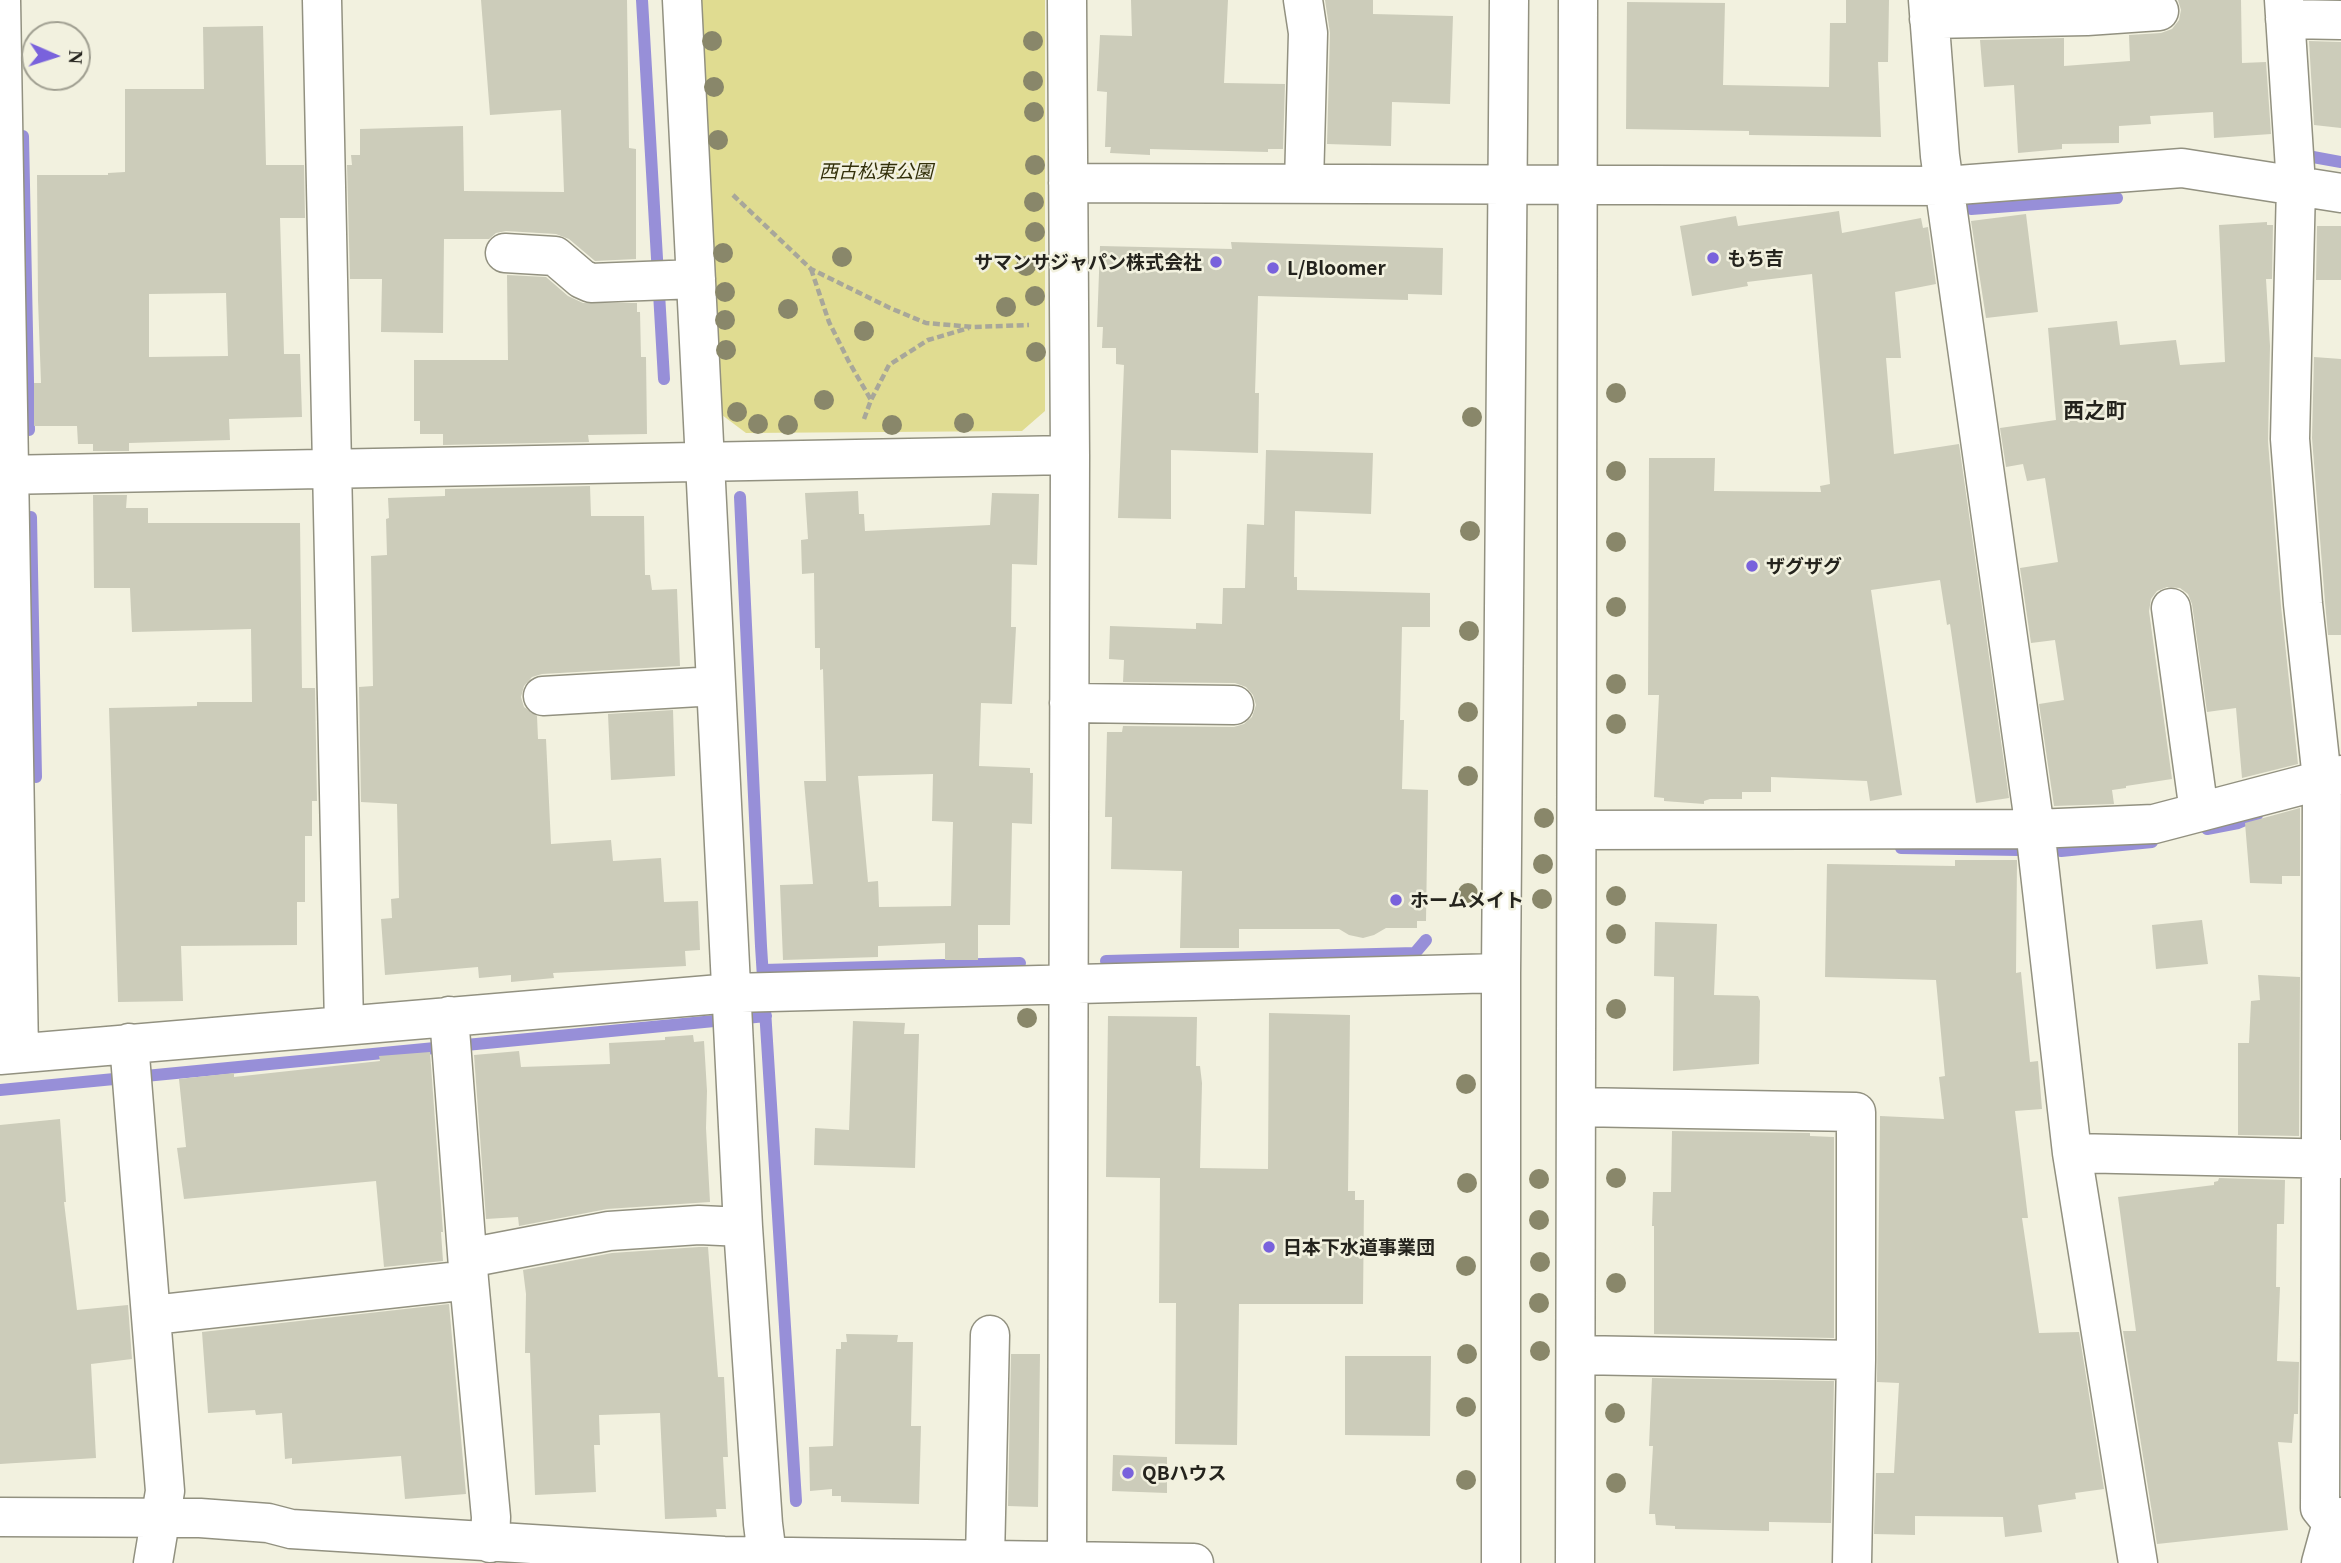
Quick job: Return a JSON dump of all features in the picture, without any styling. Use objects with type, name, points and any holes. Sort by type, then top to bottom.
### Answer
[{"type":"street","points":[[1,0],[10,1053],[131,1064],[344,1025],[450,1036],[745,1003],[1069,985],[1501,973]]},
{"type":"street","points":[[322,0],[344,1025]]},
{"type":"street","points":[[682,0],[691,183],[671,280],[705,461],[716,686],[745,1003],[743,1227],[766,1559]]},
{"type":"street","points":[[1067,0],[1070,455],[1067,1560]]},
{"type":"street","points":[[1303,0],[1308,33],[1304,184]]},
{"type":"street","points":[[1500,1563],[1501,973],[1510,0]]},
{"type":"street","points":[[1576,1563],[1578,0]]},
{"type":"street","points":[[2321,1563],[2336,1520],[2320,1508],[2331,1159],[2331,777],[2303,604],[2290,439],[2296,185],[2285,9],[2341,20]]},
{"type":"street","points":[[2138,1563],[2072,1153],[2035,829],[1940,156],[1929,10],[2087,16],[2159,11]]},
{"type":"street","points":[[1068,183],[1945,186],[2182,168],[2341,193]]},
{"type":"street","points":[[505,253],[555,256],[582,279],[591,283],[671,280]]},
{"type":"street","points":[[4,475],[1070,455]]},
{"type":"street","points":[[2171,608],[2199,812]]},
{"type":"street","points":[[543,696],[716,686]]},
{"type":"street","points":[[1069,703],[1234,705]]},
{"type":"street","points":[[1577,830],[2035,829],[2154,824],[2331,777]]},
{"type":"street","points":[[450,1036],[491,1517],[490,1542]]},
{"type":"street","points":[[131,1064],[165,1491],[153,1563]]},
{"type":"street","points":[[1576,1107],[1856,1112],[1853,1563]]},
{"type":"street","points":[[2072,1153],[2331,1159]]},
{"type":"street","points":[[153,1315],[469,1269],[608,1231],[699,1224],[743,1227]]},
{"type":"street","points":[[985,1559],[990,1335]]},
{"type":"street","points":[[1576,1355],[1856,1360]]},
{"type":"street","points":[[0,1517],[200,1518],[268,1523],[291,1529],[766,1559],[1194,1563]]},
{"type":"path","points":[[691,183],[720,182],[811,269],[926,323],[973,327],[1068,323]]},
{"type":"path","points":[[811,269],[829,322],[871,400]]},
{"type":"path","points":[[860,458],[862,426],[871,400],[889,365],[928,340],[973,327]]},
{"type":"green space","name":"西古松東公園","points":[[697,0],[1045,0],[1045,411],[1022,431],[746,433],[722,415]]},
{"type":"building","points":[[481,0],[627,0],[629,148],[636,149],[636,259],[595,261],[569,239],[556,234],[506,231],[496,233],[489,239],[444,239],[443,333],[381,332],[382,279],[350,279],[347,165],[352,165],[351,155],[360,155],[360,129],[463,126],[464,191],[564,192],[561,110],[490,115]]},
{"type":"building","points":[[1131,0],[1228,0],[1224,83],[1285,84],[1283,149],[1268,149],[1268,152],[1150,149],[1150,155],[1110,153],[1111,147],[1105,147],[1107,92],[1097,91],[1100,35],[1132,36]]},
{"type":"building","points":[[1325,0],[1373,0],[1373,14],[1453,16],[1450,104],[1392,102],[1391,146],[1327,144],[1330,33]]},
{"type":"building","points":[[1846,0],[1889,0],[1888,62],[1878,62],[1881,137],[1749,135],[1749,131],[1626,129],[1627,2],[1725,3],[1723,85],[1829,87],[1830,23],[1846,23]]},
{"type":"building","points":[[2178,0],[2241,0],[2242,63],[2266,62],[2271,134],[2214,138],[2213,112],[2150,116],[2151,124],[2119,126],[2119,143],[2062,144],[2062,149],[2018,153],[2014,85],[1984,87],[1980,40],[2064,38],[2064,66],[2130,61],[2129,35],[2161,33],[2172,29],[2179,20],[2181,10]]},
{"type":"building","points":[[263,26],[266,165],[304,165],[305,218],[280,218],[284,354],[300,354],[302,417],[229,419],[230,440],[129,443],[129,451],[93,451],[93,444],[78,444],[77,426],[34,426],[34,383],[41,383],[37,175],[108,175],[125,172],[125,89],[204,89],[203,27]],"holes":[[[226,293],[228,356],[149,357],[149,294]]]},
{"type":"building","points":[[2309,41],[2341,42],[2341,128],[2314,125]]},
{"type":"building","points":[[1839,211],[1842,233],[1921,218],[1923,228],[1928,227],[1936,284],[1895,292],[1901,358],[1886,358],[1894,454],[1959,444],[2009,798],[1976,803],[1950,624],[1947,625],[1940,580],[1871,590],[1902,795],[1870,801],[1867,781],[1771,777],[1771,792],[1742,792],[1742,799],[1710,799],[1704,801],[1704,804],[1664,801],[1664,798],[1654,797],[1659,695],[1648,695],[1649,458],[1715,458],[1714,491],[1821,492],[1820,486],[1830,484],[1812,274],[1747,282],[1748,286],[1692,296],[1680,226],[1736,216],[1738,226]]},
{"type":"building","points":[[2026,214],[2038,312],[1986,318],[1971,221]]},
{"type":"building","points":[[2267,222],[2267,225],[2273,225],[2272,279],[2266,279],[2270,346],[2268,441],[2281,606],[2298,764],[2242,778],[2236,708],[2207,712],[2192,604],[2188,594],[2180,588],[2167,587],[2157,591],[2151,599],[2149,611],[2172,779],[2112,790],[2114,804],[2054,806],[2039,704],[2064,700],[2055,640],[2031,643],[2020,568],[2058,562],[2045,478],[2027,481],[2023,464],[2006,467],[2000,428],[2056,420],[2048,328],[2117,321],[2120,345],[2176,340],[2180,365],[2225,362],[2219,225]]},
{"type":"building","points":[[2317,226],[2341,226],[2341,280],[2316,280]]},
{"type":"building","points":[[1231,242],[1443,248],[1442,295],[1408,294],[1408,300],[1258,296],[1255,393],[1259,393],[1258,453],[1171,450],[1171,519],[1118,518],[1124,365],[1116,364],[1116,348],[1102,348],[1103,327],[1097,327],[1100,246],[1232,249]]},
{"type":"building","points":[[507,275],[546,277],[568,296],[583,303],[637,303],[637,312],[640,312],[641,357],[646,357],[647,434],[588,435],[589,442],[443,445],[443,434],[420,434],[420,421],[414,421],[414,360],[508,360]]},
{"type":"building","points":[[2314,357],[2341,359],[2341,635],[2328,635],[2312,438]]},
{"type":"building","points":[[1266,450],[1373,453],[1371,514],[1295,511],[1294,577],[1297,577],[1297,590],[1430,593],[1430,627],[1402,627],[1400,720],[1404,720],[1402,789],[1428,790],[1426,921],[1417,921],[1417,928],[1386,928],[1363,938],[1349,935],[1339,929],[1239,929],[1239,948],[1180,948],[1182,871],[1111,869],[1112,817],[1105,817],[1107,732],[1122,732],[1123,726],[1234,727],[1244,724],[1252,717],[1256,705],[1253,695],[1246,687],[1235,683],[1123,682],[1124,660],[1109,659],[1110,626],[1196,629],[1196,623],[1222,624],[1223,588],[1245,588],[1247,524],[1264,525]]},
{"type":"building","points":[[590,486],[591,516],[644,516],[645,575],[650,575],[652,590],[677,589],[680,666],[542,674],[532,677],[524,686],[521,697],[524,707],[537,716],[538,739],[546,739],[551,844],[611,840],[613,861],[661,858],[664,902],[698,901],[700,950],[685,951],[686,966],[553,973],[554,978],[511,982],[511,975],[479,978],[478,967],[385,975],[381,919],[392,918],[391,899],[399,898],[397,804],[361,802],[359,687],[373,686],[371,556],[387,555],[388,498],[445,496],[445,489]]},
{"type":"building","points":[[858,491],[859,514],[864,514],[865,531],[990,525],[992,493],[1039,494],[1037,565],[1012,564],[1011,627],[1016,627],[1012,704],[981,703],[979,766],[1030,768],[1030,773],[1033,773],[1032,824],[1012,823],[1010,925],[978,925],[978,960],[945,960],[945,943],[878,946],[878,957],[783,960],[780,885],[813,884],[804,781],[826,781],[823,669],[820,670],[820,648],[815,648],[814,573],[802,574],[801,540],[808,539],[805,493]],"holes":[[[933,774],[932,821],[953,822],[951,906],[879,907],[878,881],[868,882],[858,776]]]},
{"type":"building","points":[[93,495],[127,495],[126,508],[148,508],[148,523],[300,523],[302,688],[315,688],[317,801],[312,801],[312,836],[305,836],[305,902],[297,902],[297,945],[181,946],[183,1001],[118,1002],[109,708],[197,706],[197,702],[252,702],[251,629],[132,632],[130,588],[94,588]]},
{"type":"building","points":[[673,710],[675,776],[611,780],[608,714]]},
{"type":"building","points":[[2300,808],[2300,876],[2282,876],[2282,884],[2250,883],[2245,823]]},
{"type":"building","points":[[1955,860],[2017,860],[2016,973],[2021,972],[2030,1062],[2038,1061],[2042,1109],[2015,1111],[2028,1218],[2022,1218],[2039,1333],[2079,1332],[2104,1489],[2075,1493],[2076,1499],[2038,1505],[2042,1532],[2005,1537],[2003,1517],[1915,1516],[1915,1535],[1874,1534],[1876,1473],[1894,1473],[1899,1383],[1877,1382],[1880,1116],[1944,1119],[1939,1077],[1945,1076],[1936,980],[1825,977],[1827,864],[1955,866]]},
{"type":"building","points":[[2202,920],[2208,964],[2156,969],[2152,925]]},
{"type":"building","points":[[1655,922],[1717,924],[1714,995],[1758,996],[1759,1064],[1673,1071],[1674,977],[1654,976]]},
{"type":"building","points":[[2258,975],[2300,977],[2299,1136],[2238,1135],[2238,1043],[2249,1043],[2251,1001],[2260,1000]]},
{"type":"building","points":[[1269,1013],[1350,1015],[1348,1191],[1355,1191],[1355,1200],[1364,1200],[1363,1304],[1239,1304],[1237,1445],[1175,1444],[1176,1303],[1159,1303],[1160,1178],[1106,1177],[1108,1016],[1197,1017],[1196,1066],[1200,1066],[1202,1083],[1200,1168],[1268,1169]]},
{"type":"building","points":[[853,1021],[905,1023],[904,1034],[919,1034],[915,1168],[814,1165],[815,1128],[849,1130]]},
{"type":"building","points":[[693,1035],[694,1042],[704,1041],[710,1202],[607,1209],[519,1226],[518,1217],[486,1219],[474,1055],[519,1051],[521,1067],[610,1064],[609,1043],[665,1040],[665,1037]]},
{"type":"building","points":[[430,1052],[443,1261],[384,1267],[376,1181],[184,1199],[177,1148],[186,1147],[179,1079],[234,1073],[234,1077],[380,1061],[379,1056]]},
{"type":"building","points":[[60,1119],[64,1202],[77,1310],[128,1305],[132,1359],[91,1364],[96,1458],[0,1464],[0,1125]]},
{"type":"building","points":[[1672,1131],[1810,1133],[1810,1136],[1834,1137],[1834,1338],[1654,1334],[1653,1192],[1671,1192]]},
{"type":"building","points":[[2219,1178],[2285,1180],[2284,1224],[2277,1224],[2276,1287],[2280,1287],[2277,1361],[2299,1362],[2298,1414],[2294,1414],[2292,1443],[2278,1442],[2288,1530],[2157,1544],[2123,1331],[2136,1331],[2118,1197],[2214,1185]]},
{"type":"building","points":[[708,1247],[718,1377],[724,1377],[728,1457],[723,1457],[726,1509],[716,1509],[717,1517],[665,1519],[660,1413],[599,1415],[600,1445],[594,1445],[596,1492],[535,1495],[530,1353],[525,1353],[526,1294],[523,1270],[612,1253]]},
{"type":"building","points":[[449,1304],[466,1494],[405,1499],[401,1456],[292,1464],[292,1458],[285,1459],[282,1413],[256,1415],[255,1410],[208,1413],[202,1332]]},
{"type":"building","points":[[846,1334],[898,1335],[897,1342],[913,1342],[911,1426],[921,1426],[919,1504],[841,1502],[841,1496],[832,1496],[832,1489],[810,1491],[809,1447],[833,1446],[836,1349],[841,1349],[841,1342],[847,1342]]},
{"type":"building","points":[[1011,1354],[1040,1354],[1038,1507],[1008,1506]]},
{"type":"building","points":[[1345,1356],[1431,1356],[1430,1436],[1345,1435]]},
{"type":"building","points":[[1652,1378],[1834,1381],[1831,1523],[1769,1522],[1769,1531],[1675,1529],[1675,1526],[1656,1525],[1655,1514],[1649,1514],[1653,1446],[1649,1446]]},
{"type":"building","points":[[1113,1455],[1167,1457],[1167,1493],[1112,1491]]},
{"type":"waterway","points":[[642,0],[664,379]]},
{"type":"waterway","points":[[23,136],[29,430]]},
{"type":"waterway","points":[[2313,157],[2341,162]]},
{"type":"waterway","points":[[1971,209],[2117,198]]},
{"type":"waterway","points":[[740,497],[761,946],[796,1501]]},
{"type":"waterway","points":[[31,517],[36,777]]},
{"type":"waterway","points":[[2207,829],[2238,823],[2257,815]]},
{"type":"waterway","points":[[2061,851],[2152,842]]},
{"type":"waterway","points":[[1901,848],[2019,850]]},
{"type":"waterway","points":[[1106,961],[1415,953],[1426,940]]},
{"type":"waterway","points":[[763,970],[1020,963]]},
{"type":"waterway","points":[[0,1090],[766,1016]]},
{"type":"place","name":"もち吉","points":[[1713,258]]},
{"type":"place","name":"サマンサジャパン株式会社","points":[[1216,262]]},
{"type":"place","name":"L/Bloomer","points":[[1273,268]]},
{"type":"place","name":"ザグザグ","points":[[1752,566]]},
{"type":"place","name":"ホームメイト","points":[[1396,900]]},
{"type":"place","name":"日本下水道事業団","points":[[1269,1247]]},
{"type":"place","name":"QBハウス","points":[[1128,1473]]},
{"type":"district","name":"西之町","points":[[2095,410]]}]
